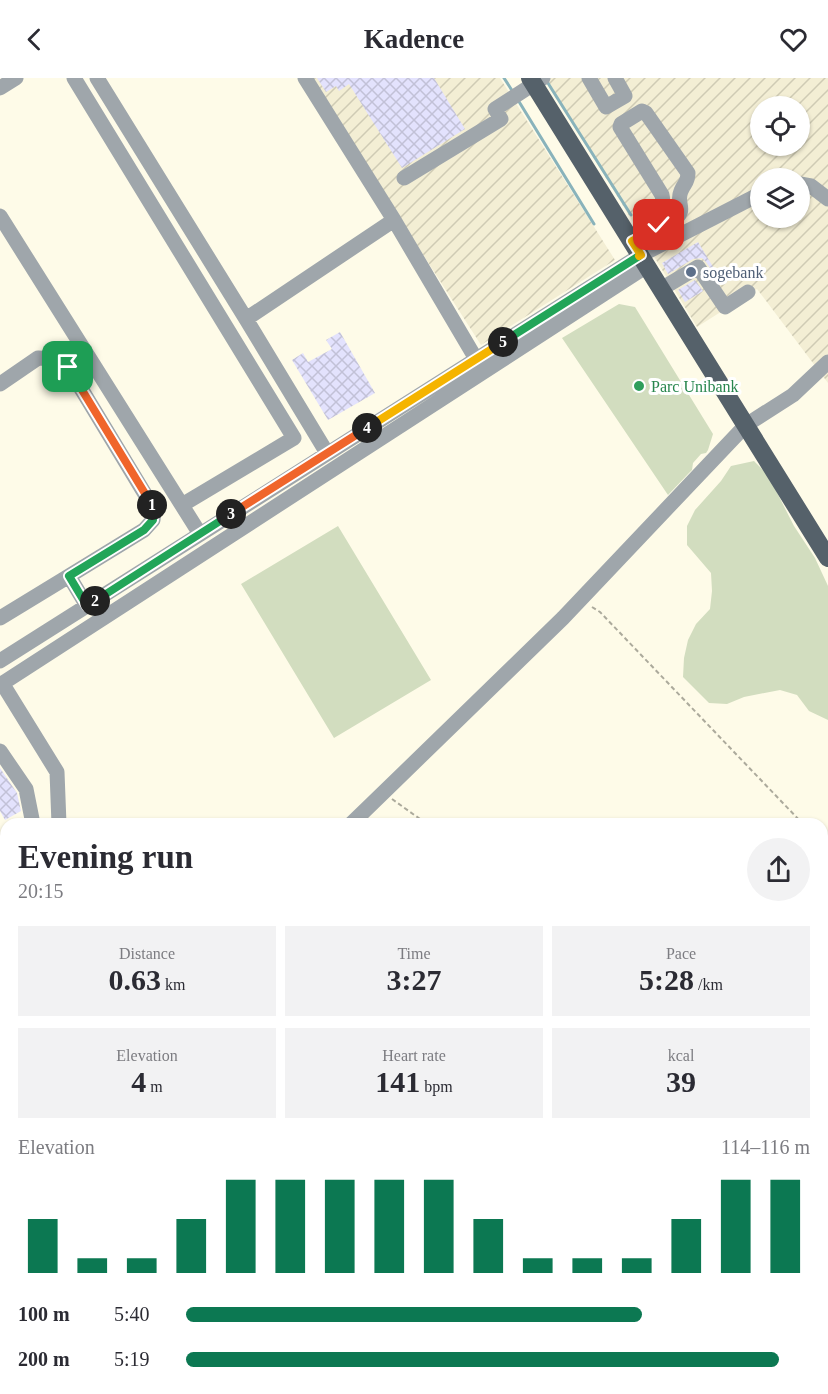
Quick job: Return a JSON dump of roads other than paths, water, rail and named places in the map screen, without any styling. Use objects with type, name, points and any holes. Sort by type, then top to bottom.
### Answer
[{"type":"main road","points":[[536,80],[661,289],[827,555]]},
{"type":"street","points":[[0,88],[16,78]]},
{"type":"street","points":[[74,78],[294,438],[182,505]]},
{"type":"street","points":[[97,78],[327,453]]},
{"type":"street","points":[[305,78],[394,220],[476,359]]},
{"type":"street","points":[[589,78],[606,107],[625,96],[615,78]]},
{"type":"street","points":[[404,178],[501,119],[495,109],[536,80]]},
{"type":"street","points":[[59,818],[57,772],[1,684],[640,254],[660,227],[664,201],[620,127],[621,124],[642,111],[646,113],[688,173],[679,196],[680,216],[666,227],[660,227]]},
{"type":"street","points":[[810,186],[828,199]]},
{"type":"street","points":[[0,661],[640,254],[750,200]]},
{"type":"street","points":[[0,216],[200,534]]},
{"type":"street","points":[[246,319],[394,220]]},
{"type":"street","points":[[661,289],[698,267],[725,307],[748,292]]},
{"type":"street","points":[[0,384],[38,358],[54,359],[68,367],[154,508],[153,520],[144,530],[0,618]]},
{"type":"street","points":[[357,818],[580,600],[746,425],[793,395],[828,362]]},
{"type":"street","points":[[69,576],[87,606]]},
{"type":"street","points":[[0,751],[26,789],[32,818]]},
{"type":"waterway","points":[[504,78],[513,92]]},
{"type":"waterway","points":[[546,80],[631,215]]},
{"type":"waterway","points":[[518,100],[594,224]]},
{"type":"place","name":"sogebank","points":[[691,272]]},
{"type":"place","name":"Parc Unibank","points":[[639,386]]}]
